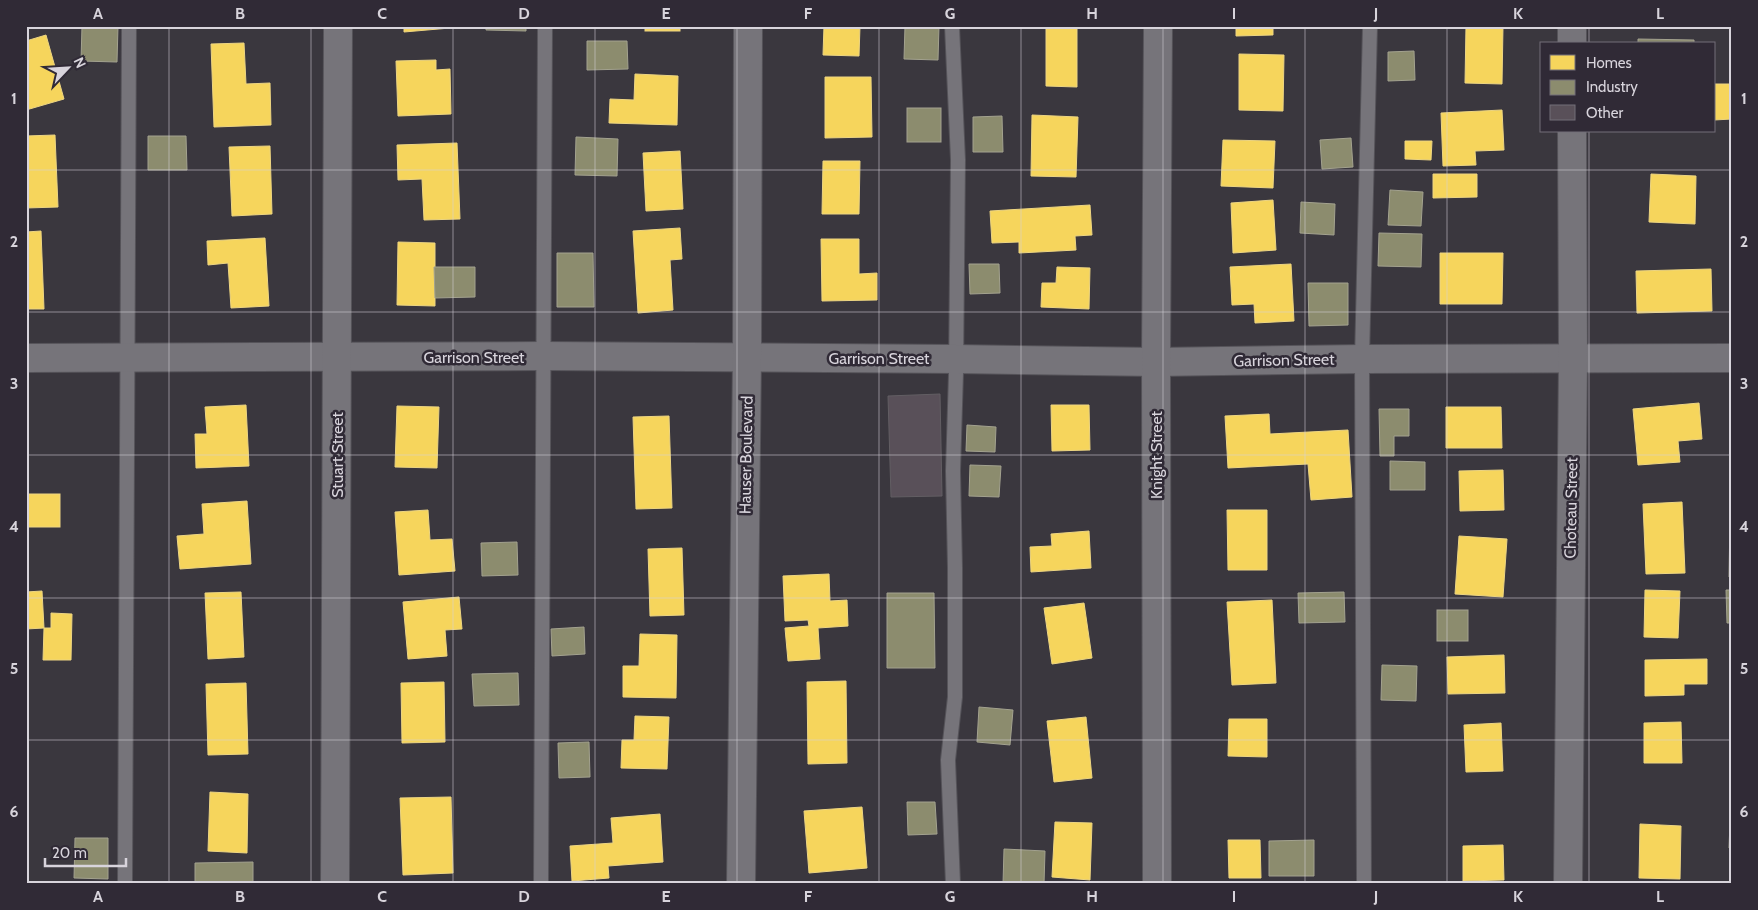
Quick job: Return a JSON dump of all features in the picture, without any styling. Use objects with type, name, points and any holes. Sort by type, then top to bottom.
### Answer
[{"type":"street","name":"Stuart Street","points":[[335,884],[338,26]]},
{"type":"street","name":"Hauser Boulevard","points":[[741,884],[747,357],[748,26]]},
{"type":"street","name":"Knight Street","points":[[1157,884],[1156,362],[1158,26]]},
{"type":"street","points":[[1572,26],[1572,42]]},
{"type":"street","name":"Choteau Street","points":[[1568,884],[1572,132]]},
{"type":"street","name":"Garrison Street","points":[[26,358],[543,356],[1156,362],[1362,359],[1732,358]]},
{"type":"lane","points":[[125,884],[128,26]]},
{"type":"lane","points":[[541,884],[545,26]]},
{"type":"lane","points":[[952,26],[958,160],[953,470],[956,568],[955,697],[948,760],[953,884]]},
{"type":"lane","points":[[1364,884],[1362,359],[1370,26]]},
{"type":"building: Homes","points":[[404,26],[450,26],[450,28],[404,32]]},
{"type":"building: Homes","points":[[645,26],[680,26],[680,31],[645,31]]},
{"type":"building: Homes","points":[[824,26],[860,26],[859,56],[823,55]]},
{"type":"building: Homes","points":[[1046,26],[1077,26],[1077,87],[1046,86]]},
{"type":"building: Homes","points":[[1236,26],[1273,26],[1273,35],[1236,36]]},
{"type":"building: Homes","points":[[1466,26],[1503,26],[1502,84],[1465,83]]},
{"type":"building: Homes","points":[[1641,26],[1688,26],[1688,28]]},
{"type":"building: Homes","points":[[46,35],[64,99],[26,110],[26,41]]},
{"type":"building: Homes","points":[[244,43],[246,84],[270,83],[271,125],[214,127],[211,44]]},
{"type":"building: Homes","points":[[1239,54],[1284,55],[1283,111],[1239,110]]},
{"type":"building: Homes","points":[[436,60],[436,70],[450,69],[451,114],[398,116],[396,61]]},
{"type":"building: Homes","points":[[635,74],[678,76],[677,125],[609,123],[610,99],[634,100]]},
{"type":"building: Homes","points":[[825,77],[871,77],[872,137],[825,138]]},
{"type":"building: Homes","points":[[1716,84],[1731,84],[1732,119],[1716,120]]},
{"type":"building: Homes","points":[[1502,110],[1504,150],[1475,151],[1476,165],[1443,166],[1441,113]]},
{"type":"building: Homes","points":[[1032,115],[1078,117],[1076,177],[1031,176]]},
{"type":"building: Homes","points":[[55,135],[58,207],[26,208],[26,136]]},
{"type":"building: Homes","points":[[1223,140],[1275,141],[1273,188],[1221,186]]},
{"type":"building: Homes","points":[[1405,141],[1432,141],[1431,160],[1405,159]]},
{"type":"building: Homes","points":[[457,143],[460,219],[424,220],[422,179],[398,180],[397,145]]},
{"type":"building: Homes","points":[[270,146],[272,214],[232,216],[229,147]]},
{"type":"building: Homes","points":[[680,151],[683,209],[646,211],[643,153]]},
{"type":"building: Homes","points":[[823,161],[860,161],[859,214],[822,214]]},
{"type":"building: Homes","points":[[1433,174],[1477,174],[1477,197],[1433,198]]},
{"type":"building: Homes","points":[[1651,174],[1696,176],[1695,224],[1649,222]]},
{"type":"building: Homes","points":[[1273,200],[1276,250],[1233,253],[1231,203]]},
{"type":"building: Homes","points":[[1090,205],[1092,235],[1075,236],[1076,250],[1019,253],[1019,242],[992,243],[990,211]]},
{"type":"building: Homes","points":[[680,228],[682,259],[670,260],[673,310],[638,313],[633,231]]},
{"type":"building: Homes","points":[[41,231],[44,309],[26,309],[26,232]]},
{"type":"building: Homes","points":[[265,238],[269,306],[231,308],[228,263],[208,265],[207,241]]},
{"type":"building: Homes","points":[[821,239],[859,239],[859,274],[877,273],[877,300],[822,301]]},
{"type":"building: Homes","points":[[398,242],[435,243],[435,306],[397,305]]},
{"type":"building: Homes","points":[[1440,253],[1503,253],[1502,304],[1440,304]]},
{"type":"building: Homes","points":[[1291,264],[1294,321],[1255,323],[1254,304],[1232,305],[1230,267]]},
{"type":"building: Homes","points":[[1057,267],[1090,268],[1089,309],[1041,307],[1042,283],[1056,283]]},
{"type":"building: Homes","points":[[1711,269],[1712,311],[1637,313],[1636,271]]},
{"type":"building: Homes","points":[[1699,403],[1702,439],[1678,441],[1680,462],[1638,465],[1633,409]]},
{"type":"building: Homes","points":[[246,405],[249,466],[196,468],[195,434],[207,434],[205,407]]},
{"type":"building: Homes","points":[[1051,405],[1089,405],[1090,450],[1052,451]]},
{"type":"building: Homes","points":[[397,406],[439,407],[437,468],[395,467]]},
{"type":"building: Homes","points":[[1446,407],[1501,407],[1502,448],[1446,448]]},
{"type":"building: Homes","points":[[1269,414],[1270,434],[1348,430],[1352,497],[1311,500],[1308,464],[1228,468],[1225,416]]},
{"type":"building: Homes","points":[[669,416],[672,508],[636,509],[633,417]]},
{"type":"building: Homes","points":[[1503,470],[1504,510],[1460,511],[1459,471]]},
{"type":"building: Homes","points":[[28,494],[60,494],[60,527],[28,527]]},
{"type":"building: Homes","points":[[247,501],[251,564],[180,569],[177,536],[204,534],[202,504]]},
{"type":"building: Homes","points":[[1682,502],[1685,573],[1646,574],[1643,504]]},
{"type":"building: Homes","points":[[428,510],[430,540],[452,539],[455,571],[399,575],[395,512]]},
{"type":"building: Homes","points":[[1227,510],[1267,510],[1267,570],[1228,570]]},
{"type":"building: Homes","points":[[1089,531],[1091,568],[1031,572],[1030,547],[1052,546],[1051,534]]},
{"type":"building: Homes","points":[[1459,536],[1507,539],[1503,597],[1455,594]]},
{"type":"building: Homes","points":[[682,548],[684,615],[650,616],[648,549]]},
{"type":"building: Homes","points":[[829,574],[830,601],[847,600],[848,626],[818,628],[820,659],[788,661],[785,628],[809,626],[808,620],[785,621],[783,576]]},
{"type":"building: Homes","points":[[1645,590],[1680,591],[1678,638],[1644,637]]},
{"type":"building: Homes","points":[[42,591],[44,628],[26,629],[26,592]]},
{"type":"building: Homes","points":[[241,592],[244,657],[208,659],[205,593]]},
{"type":"building: Homes","points":[[459,597],[462,629],[445,630],[447,656],[408,659],[403,602]]},
{"type":"building: Homes","points":[[1272,600],[1276,683],[1232,685],[1227,602]]},
{"type":"building: Homes","points":[[1084,603],[1092,658],[1052,664],[1044,608]]},
{"type":"building: Homes","points":[[51,613],[72,614],[71,660],[43,660],[44,628],[51,628]]},
{"type":"building: Homes","points":[[640,634],[677,635],[676,698],[623,697],[623,666],[639,666]]},
{"type":"building: Homes","points":[[1504,655],[1505,693],[1448,694],[1447,657]]},
{"type":"building: Homes","points":[[1707,659],[1707,684],[1684,684],[1684,695],[1645,696],[1645,660]]},
{"type":"building: Homes","points":[[846,681],[847,763],[808,764],[807,682]]},
{"type":"building: Homes","points":[[444,682],[445,742],[402,743],[401,683]]},
{"type":"building: Homes","points":[[246,683],[248,754],[208,755],[206,684]]},
{"type":"building: Homes","points":[[635,716],[669,717],[667,769],[621,768],[622,740],[634,740]]},
{"type":"building: Homes","points":[[1086,717],[1092,778],[1054,782],[1047,721]]},
{"type":"building: Homes","points":[[1229,719],[1267,719],[1267,757],[1228,756]]},
{"type":"building: Homes","points":[[1681,722],[1682,763],[1644,763],[1644,723]]},
{"type":"building: Homes","points":[[1501,723],[1503,771],[1466,772],[1464,725]]},
{"type":"building: Homes","points":[[210,792],[248,794],[247,853],[208,851]]},
{"type":"building: Homes","points":[[451,797],[453,873],[403,875],[400,798]]},
{"type":"building: Homes","points":[[862,807],[867,868],[809,873],[804,811]]},
{"type":"building: Homes","points":[[660,814],[663,862],[608,866],[609,878],[572,881],[570,846],[613,843],[611,818]]},
{"type":"building: Homes","points":[[1055,822],[1092,823],[1090,880],[1052,877]]},
{"type":"building: Homes","points":[[1640,824],[1681,826],[1680,879],[1639,878]]},
{"type":"building: Homes","points":[[1228,840],[1260,840],[1261,878],[1229,878]]},
{"type":"building: Homes","points":[[1503,845],[1504,880],[1463,881],[1463,846]]},
{"type":"building: Industry","points":[[82,26],[118,26],[117,62],[81,61]]},
{"type":"building: Industry","points":[[486,26],[526,26],[526,31],[486,30]]},
{"type":"building: Industry","points":[[905,26],[939,26],[938,60],[904,59]]},
{"type":"building: Industry","points":[[1638,39],[1694,40],[1694,42],[1638,42]]},
{"type":"building: Industry","points":[[587,41],[627,41],[628,69],[587,70]]},
{"type":"building: Industry","points":[[1414,51],[1415,80],[1388,81],[1388,52]]},
{"type":"building: Industry","points":[[907,108],[941,108],[941,142],[907,142]]},
{"type":"building: Industry","points":[[1002,116],[1003,152],[973,152],[973,117]]},
{"type":"building: Industry","points":[[148,136],[186,136],[187,170],[148,170]]},
{"type":"building: Industry","points":[[576,137],[618,139],[617,176],[575,175]]},
{"type":"building: Industry","points":[[1351,138],[1353,167],[1322,169],[1320,140]]},
{"type":"building: Industry","points":[[1390,190],[1423,192],[1421,226],[1388,225]]},
{"type":"building: Industry","points":[[1301,202],[1335,204],[1334,235],[1300,233]]},
{"type":"building: Industry","points":[[1379,233],[1422,234],[1421,267],[1378,266]]},
{"type":"building: Industry","points":[[557,253],[593,253],[594,307],[557,307]]},
{"type":"building: Industry","points":[[969,264],[999,264],[1000,293],[970,294]]},
{"type":"building: Industry","points":[[434,267],[475,267],[475,297],[435,298]]},
{"type":"building: Industry","points":[[1308,283],[1348,283],[1348,325],[1309,326]]},
{"type":"building: Industry","points":[[1379,409],[1409,409],[1409,436],[1394,436],[1394,456],[1380,456]]},
{"type":"building: Industry","points":[[967,425],[996,427],[995,452],[966,451]]},
{"type":"building: Industry","points":[[1390,461],[1425,462],[1425,490],[1390,490]]},
{"type":"building: Industry","points":[[970,465],[1001,466],[999,497],[969,496]]},
{"type":"building: Industry","points":[[1730,517],[1732,517],[1732,577],[1729,577]]},
{"type":"building: Industry","points":[[517,542],[518,575],[482,576],[481,543]]},
{"type":"building: Industry","points":[[1726,590],[1732,590],[1732,623],[1727,623]]},
{"type":"building: Industry","points":[[1344,592],[1345,622],[1299,623],[1298,593]]},
{"type":"building: Industry","points":[[887,593],[934,593],[935,668],[887,668]]},
{"type":"building: Industry","points":[[1437,610],[1468,610],[1468,641],[1437,641]]},
{"type":"building: Industry","points":[[584,627],[585,654],[552,656],[551,629]]},
{"type":"building: Industry","points":[[1382,665],[1417,666],[1416,701],[1381,700]]},
{"type":"building: Industry","points":[[518,673],[519,705],[474,706],[472,674]]},
{"type":"building: Industry","points":[[979,707],[1013,710],[1010,745],[977,742]]},
{"type":"building: Industry","points":[[589,742],[590,777],[559,778],[558,743]]},
{"type":"building: Industry","points":[[907,802],[935,802],[937,834],[908,835]]},
{"type":"building: Industry","points":[[1730,822],[1732,822],[1732,848],[1729,848]]},
{"type":"building: Industry","points":[[75,838],[108,838],[108,879],[74,878]]},
{"type":"building: Industry","points":[[1314,840],[1314,876],[1269,876],[1269,841]]},
{"type":"building: Industry","points":[[1004,849],[1045,851],[1044,884],[1003,884]]},
{"type":"building: Industry","points":[[253,862],[253,884],[195,884],[195,863]]},
{"type":"building: Other","points":[[940,394],[942,496],[891,497],[888,396]]}]
